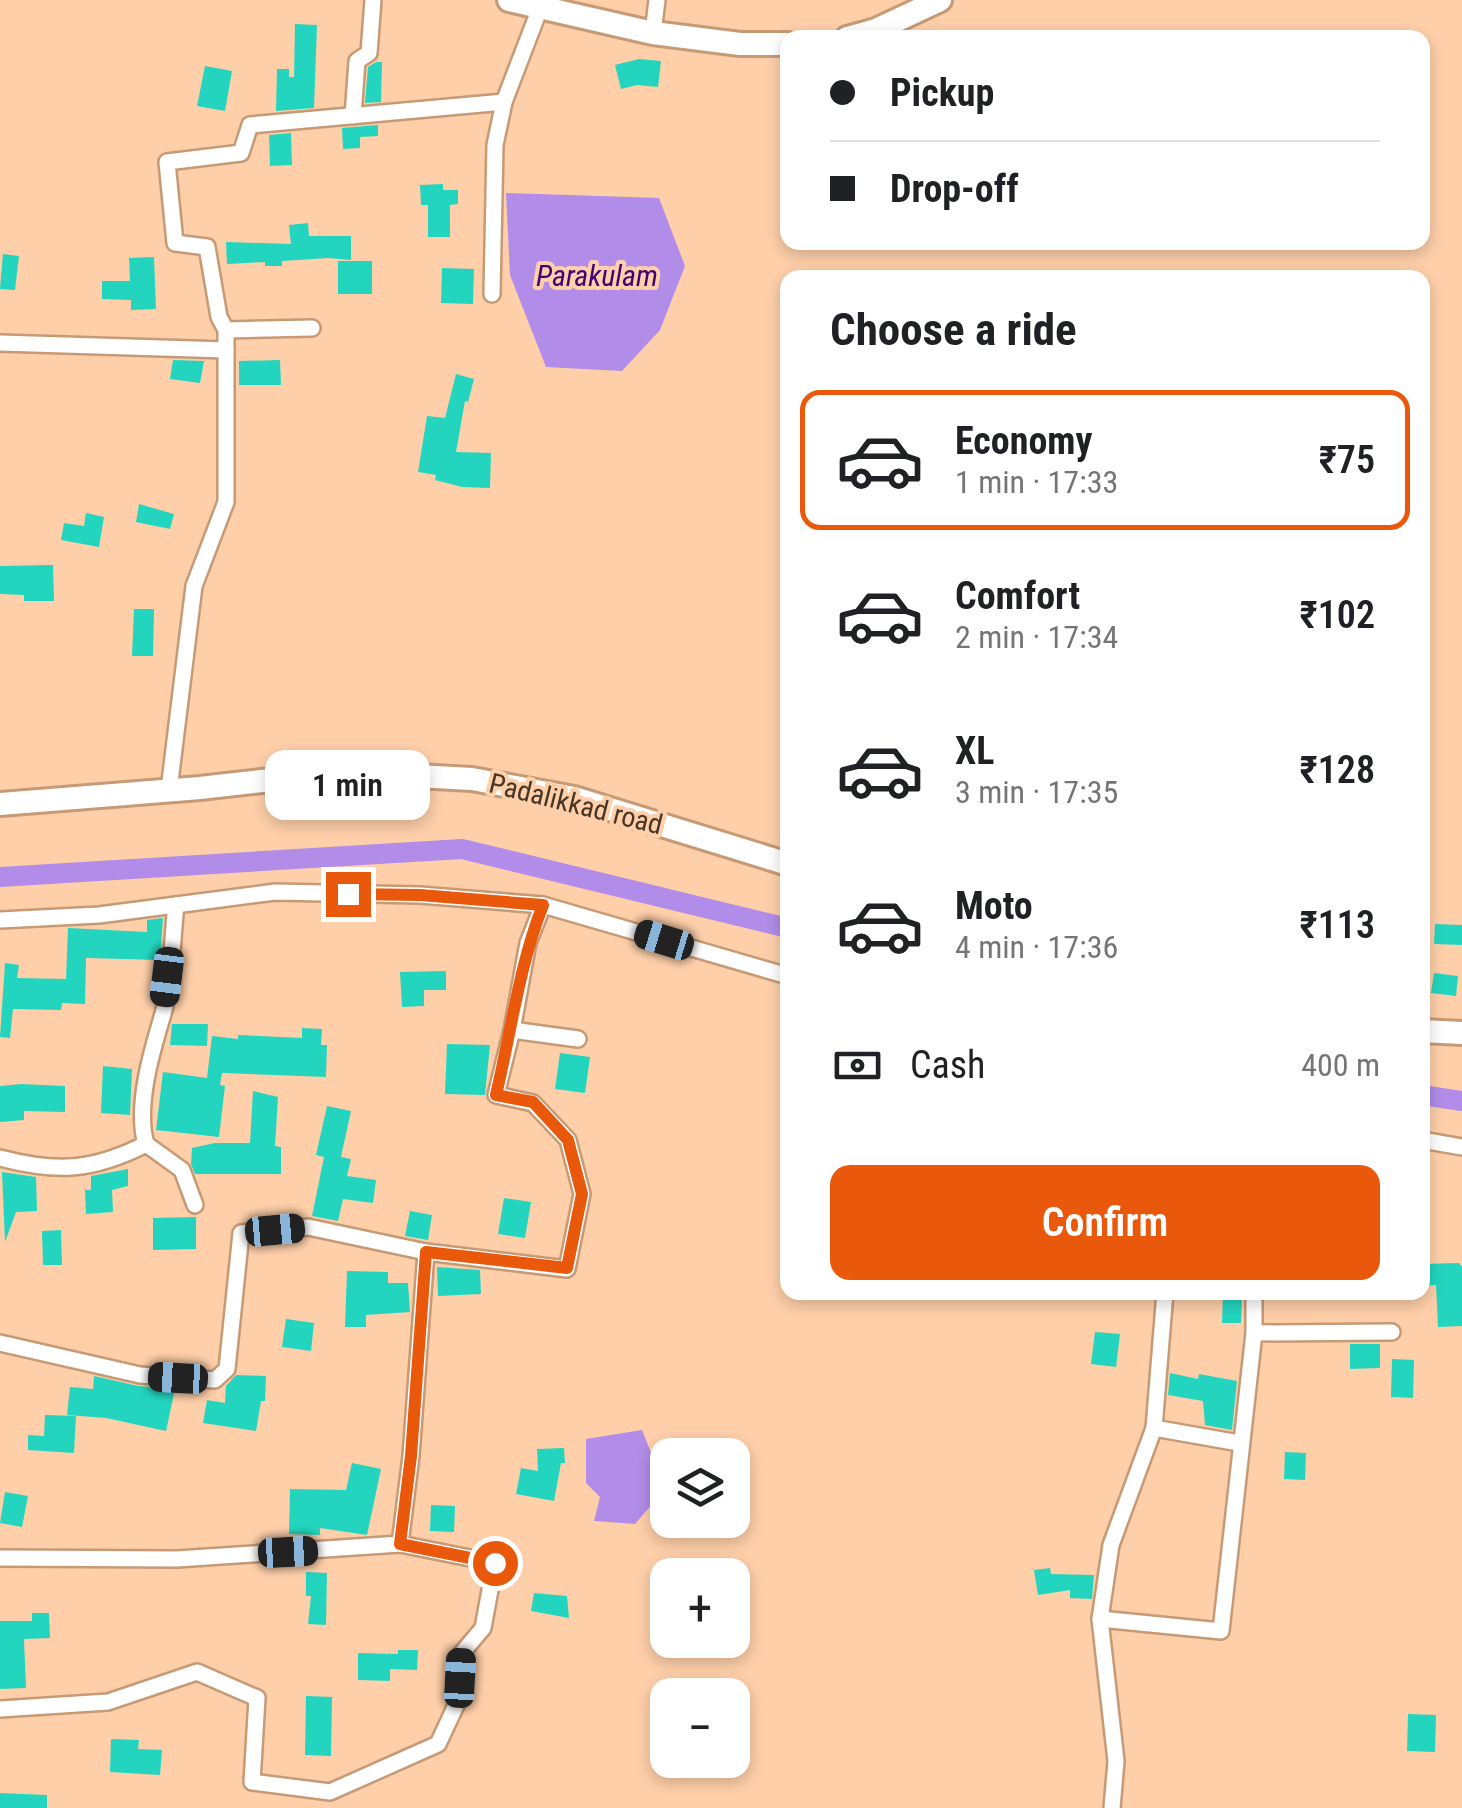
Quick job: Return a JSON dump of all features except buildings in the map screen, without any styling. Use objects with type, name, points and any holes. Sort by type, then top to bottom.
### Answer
[{"type":"street","points":[[353,116],[357,62],[369,52],[373,0]]},
{"type":"street","points":[[508,0],[652,33],[740,44],[780,44]]},
{"type":"street","points":[[652,33],[658,0]]},
{"type":"street","points":[[876,30],[940,0]]},
{"type":"street","points":[[492,294],[495,145],[504,102],[540,8]]},
{"type":"street","points":[[169,790],[194,586],[226,502],[226,330],[219,317],[208,248],[175,243],[168,162],[241,153],[250,125],[504,102]]},
{"type":"street","points":[[226,330],[312,328]]},
{"type":"street","points":[[0,343],[226,350]]},
{"type":"street","name":"Padalikkad road","points":[[0,804],[341,772],[472,779],[574,798],[780,862]]},
{"type":"street","points":[[0,920],[99,915],[275,892],[420,895],[543,905],[780,974]]},
{"type":"street","points":[[176,905],[163,1013],[151,1049],[142,1130],[146,1144],[182,1170],[195,1205]]},
{"type":"street","points":[[0,1343],[140,1375],[215,1380],[227,1369],[241,1234],[308,1228],[426,1252],[567,1268],[582,1194],[568,1140],[533,1102],[496,1095],[528,943],[543,905]]},
{"type":"street","points":[[512,1030],[578,1039]]},
{"type":"street","points":[[1430,1032],[1462,1034]]},
{"type":"street","points":[[1430,1141],[1462,1147]]},
{"type":"street","points":[[0,1158],[42,1169],[72,1170],[128,1154],[146,1144]]},
{"type":"street","points":[[400,1544],[411,1456],[426,1252]]},
{"type":"street","points":[[1112,1808],[1116,1761],[1100,1619],[1111,1545],[1154,1428],[1165,1300]]},
{"type":"street","points":[[1100,1619],[1221,1631],[1254,1333],[1254,1300]]},
{"type":"street","points":[[1254,1333],[1392,1332]]},
{"type":"street","points":[[1154,1428],[1240,1443]]},
{"type":"street","points":[[0,1558],[177,1559],[400,1544],[495,1563],[483,1628],[461,1654],[458,1701],[438,1744],[330,1792],[252,1782],[257,1698],[197,1672],[108,1702],[0,1709]]},
{"type":"water","name":"Parakulam","points":[[506,193],[659,198],[685,266],[660,330],[622,371],[546,367],[510,275]]},
{"type":"water","points":[[642,1430],[650,1450],[650,1506],[635,1524],[594,1521],[600,1497],[586,1483],[586,1439]]},
{"type":"waterway","points":[[0,877],[462,849],[780,926]]},
{"type":"waterway","points":[[1430,1096],[1462,1101]]},
{"type":"route","points":[[348,894],[420,895],[543,905],[528,943],[496,1095],[533,1102],[568,1140],[582,1194],[567,1268],[426,1252],[411,1456],[400,1544],[495,1563]]}]
